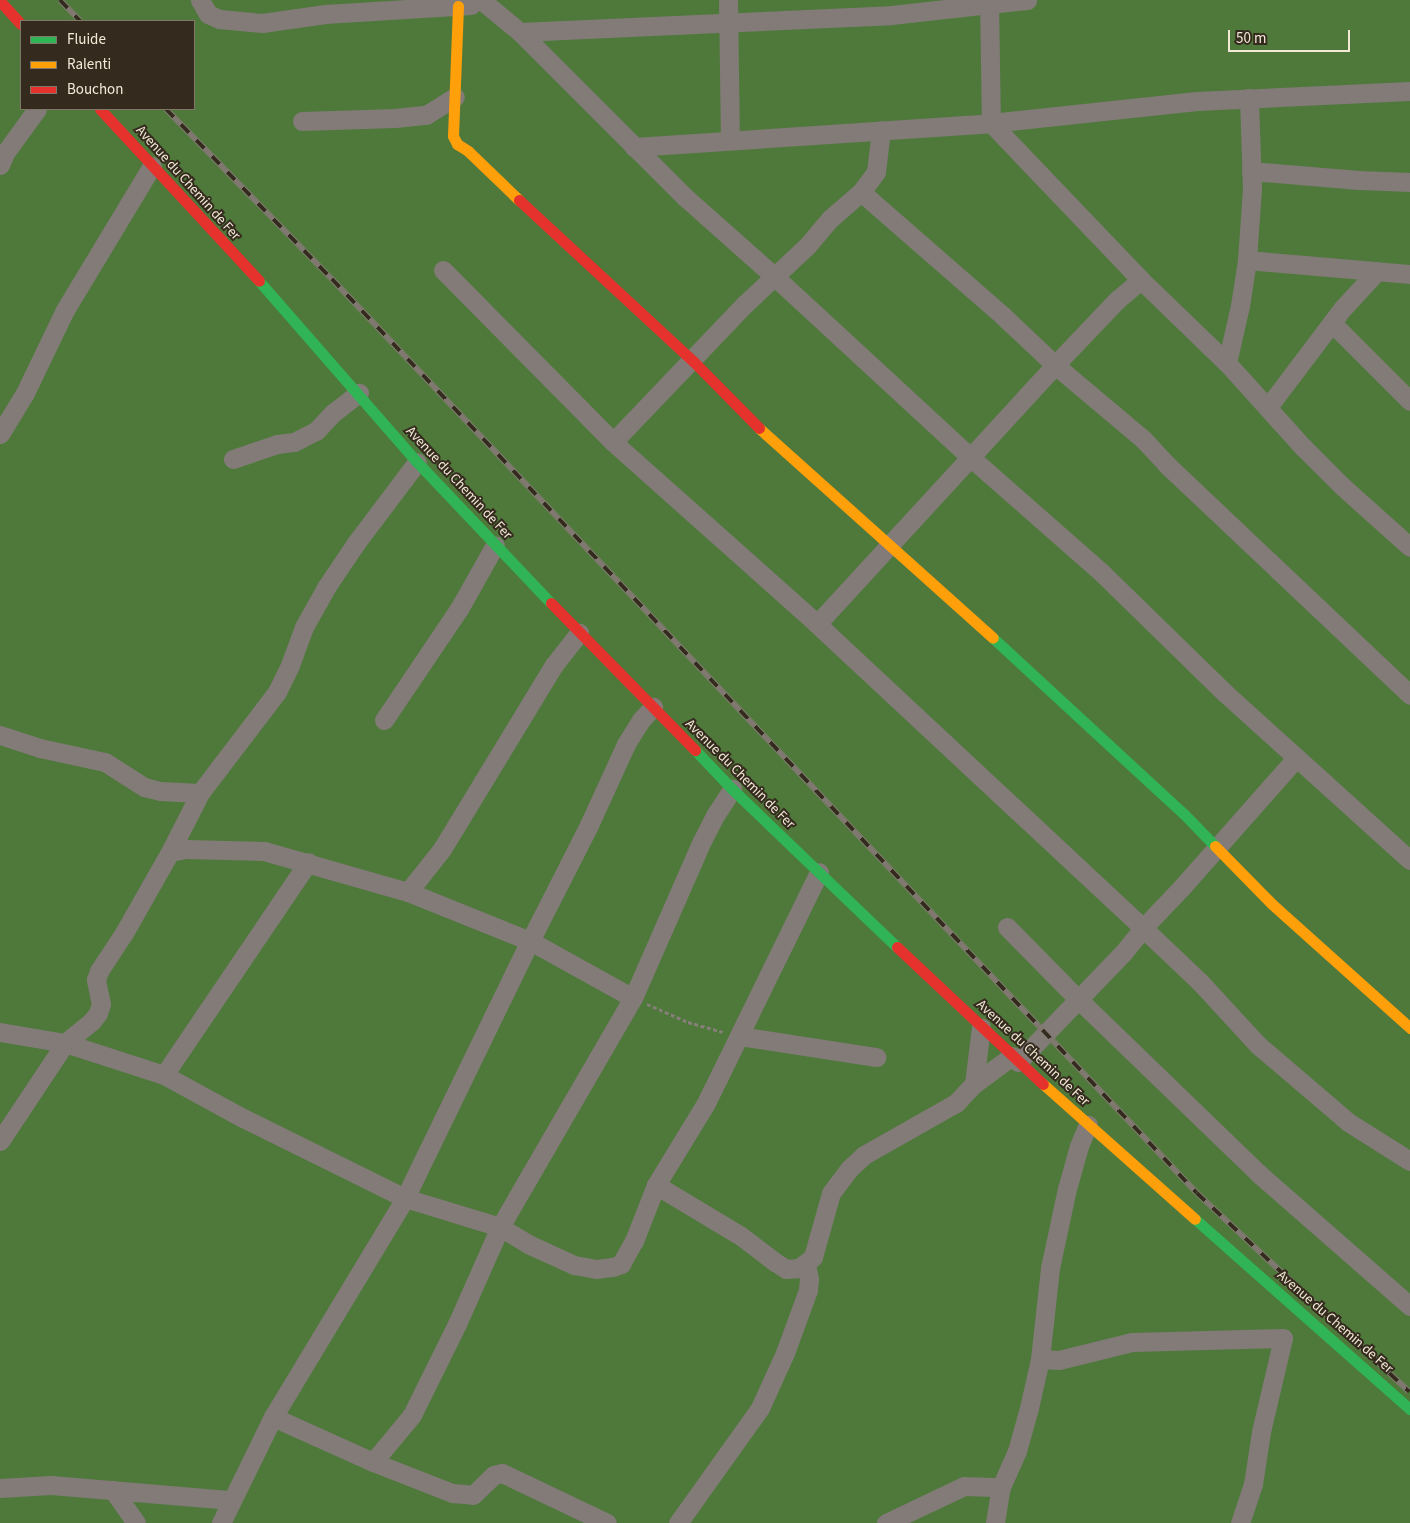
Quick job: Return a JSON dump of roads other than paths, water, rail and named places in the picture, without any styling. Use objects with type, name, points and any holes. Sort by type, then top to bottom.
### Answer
[{"type":"street","points":[[200,0],[208,14],[219,19],[262,23],[325,14],[458,6],[483,2],[520,32],[686,198],[776,277],[969,456],[1102,573],[1225,692],[1410,860]]},
{"type":"street","points":[[728,0],[730,139]]},
{"type":"street","points":[[520,32],[891,15],[989,2],[1027,0]]},
{"type":"street","points":[[0,1],[20,23]]},
{"type":"street","points":[[989,2],[991,123],[1141,280],[1228,362],[1302,447],[1335,480],[1410,546]]},
{"type":"street","points":[[458,6],[453,127],[457,144],[468,151],[541,222],[693,361],[767,436],[890,545],[1184,814],[1272,904],[1410,1028]]},
{"type":"street","points":[[634,147],[730,139],[991,123],[1196,101],[1410,91]]},
{"type":"street","points":[[302,121],[426,115],[455,97]]},
{"type":"street","points":[[1228,362],[1240,306],[1247,260],[1251,171],[1249,98]]},
{"type":"street","points":[[0,165],[6,153],[36,110]]},
{"type":"street","name":"Avenue du Chemin de Fer","points":[[101,110],[359,392],[417,462],[579,633],[654,707],[732,789],[1015,1059],[1410,1409]]},
{"type":"street","points":[[614,442],[693,361],[745,304],[776,277],[831,218],[861,192],[876,172],[881,130]]},
{"type":"street","points":[[0,434],[25,393],[65,310],[152,166]]},
{"type":"street","points":[[1251,171],[1359,180],[1410,182]]},
{"type":"street","points":[[861,192],[1002,315],[1055,365],[1143,439],[1166,464],[1410,695]]},
{"type":"street","points":[[1247,260],[1410,274]]},
{"type":"street","points":[[443,270],[614,442],[817,624],[1143,928],[1200,982],[1258,1045],[1348,1122],[1410,1161]]},
{"type":"street","points":[[1268,407],[1332,323],[1378,271]]},
{"type":"street","points":[[817,624],[969,456],[1118,300],[1141,280]]},
{"type":"street","points":[[1332,323],[1410,401]]},
{"type":"street","points":[[233,459],[276,444],[294,442],[316,431],[333,413],[359,392]]},
{"type":"street","points":[[0,1141],[65,1042],[92,1021],[98,1013],[101,1004],[96,980],[99,971],[124,933],[170,852],[200,793],[277,692],[304,627],[327,586],[356,543],[417,462]]},
{"type":"street","points":[[384,720],[459,608],[496,545]]},
{"type":"street","points":[[408,892],[442,849],[554,665],[579,633]]},
{"type":"street","points":[[221,1523],[273,1416],[405,1198],[530,941],[589,825],[626,744],[641,720],[654,707]]},
{"type":"street","points":[[0,735],[40,748],[105,762],[144,787],[160,791],[200,793]]},
{"type":"street","points":[[656,1185],[741,1236],[764,1256],[786,1269],[800,1268],[806,1264],[813,1257],[831,1193],[848,1169],[864,1155],[956,1103],[974,1084],[1015,1059],[1079,1000],[1123,953],[1143,928],[1296,758]]},
{"type":"street","points":[[373,1462],[412,1415],[457,1324],[500,1228],[633,998],[702,840],[732,789]]},
{"type":"street","points":[[170,852],[186,848],[247,849],[308,862],[408,892],[530,941],[633,998]]},
{"type":"street","points":[[164,1075],[308,862]]},
{"type":"street","points":[[0,1032],[65,1042],[164,1075],[243,1118],[405,1198],[500,1228],[574,1265],[596,1269],[613,1267],[621,1264],[634,1242],[656,1185],[706,1103],[819,872]]},
{"type":"street","points":[[1007,927],[1079,1000],[1258,1173],[1410,1306]]},
{"type":"street","points":[[974,1084],[981,1026]]},
{"type":"street","points":[[739,1036],[876,1057]]},
{"type":"street","points":[[994,1523],[1001,1486],[1017,1451],[1040,1359],[1052,1259],[1067,1189],[1079,1146],[1088,1125]]},
{"type":"street","points":[[678,1523],[744,1435],[760,1408],[785,1353],[808,1290],[809,1279],[806,1264]]},
{"type":"street","points":[[1040,1359],[1059,1360],[1132,1342],[1283,1338],[1261,1432],[1253,1484],[1240,1523]]},
{"type":"street","points":[[273,1416],[373,1462],[462,1496],[473,1495],[494,1475],[502,1473],[607,1523]]},
{"type":"street","points":[[0,1488],[51,1486],[231,1500]]},
{"type":"street","points":[[886,1523],[964,1486],[1001,1486]]},
{"type":"street","points":[[113,1490],[136,1523]]},
{"type":"railway","points":[[60,0],[79,20]]},
{"type":"railway","points":[[167,110],[332,279],[1197,1193],[1410,1392]]}]
